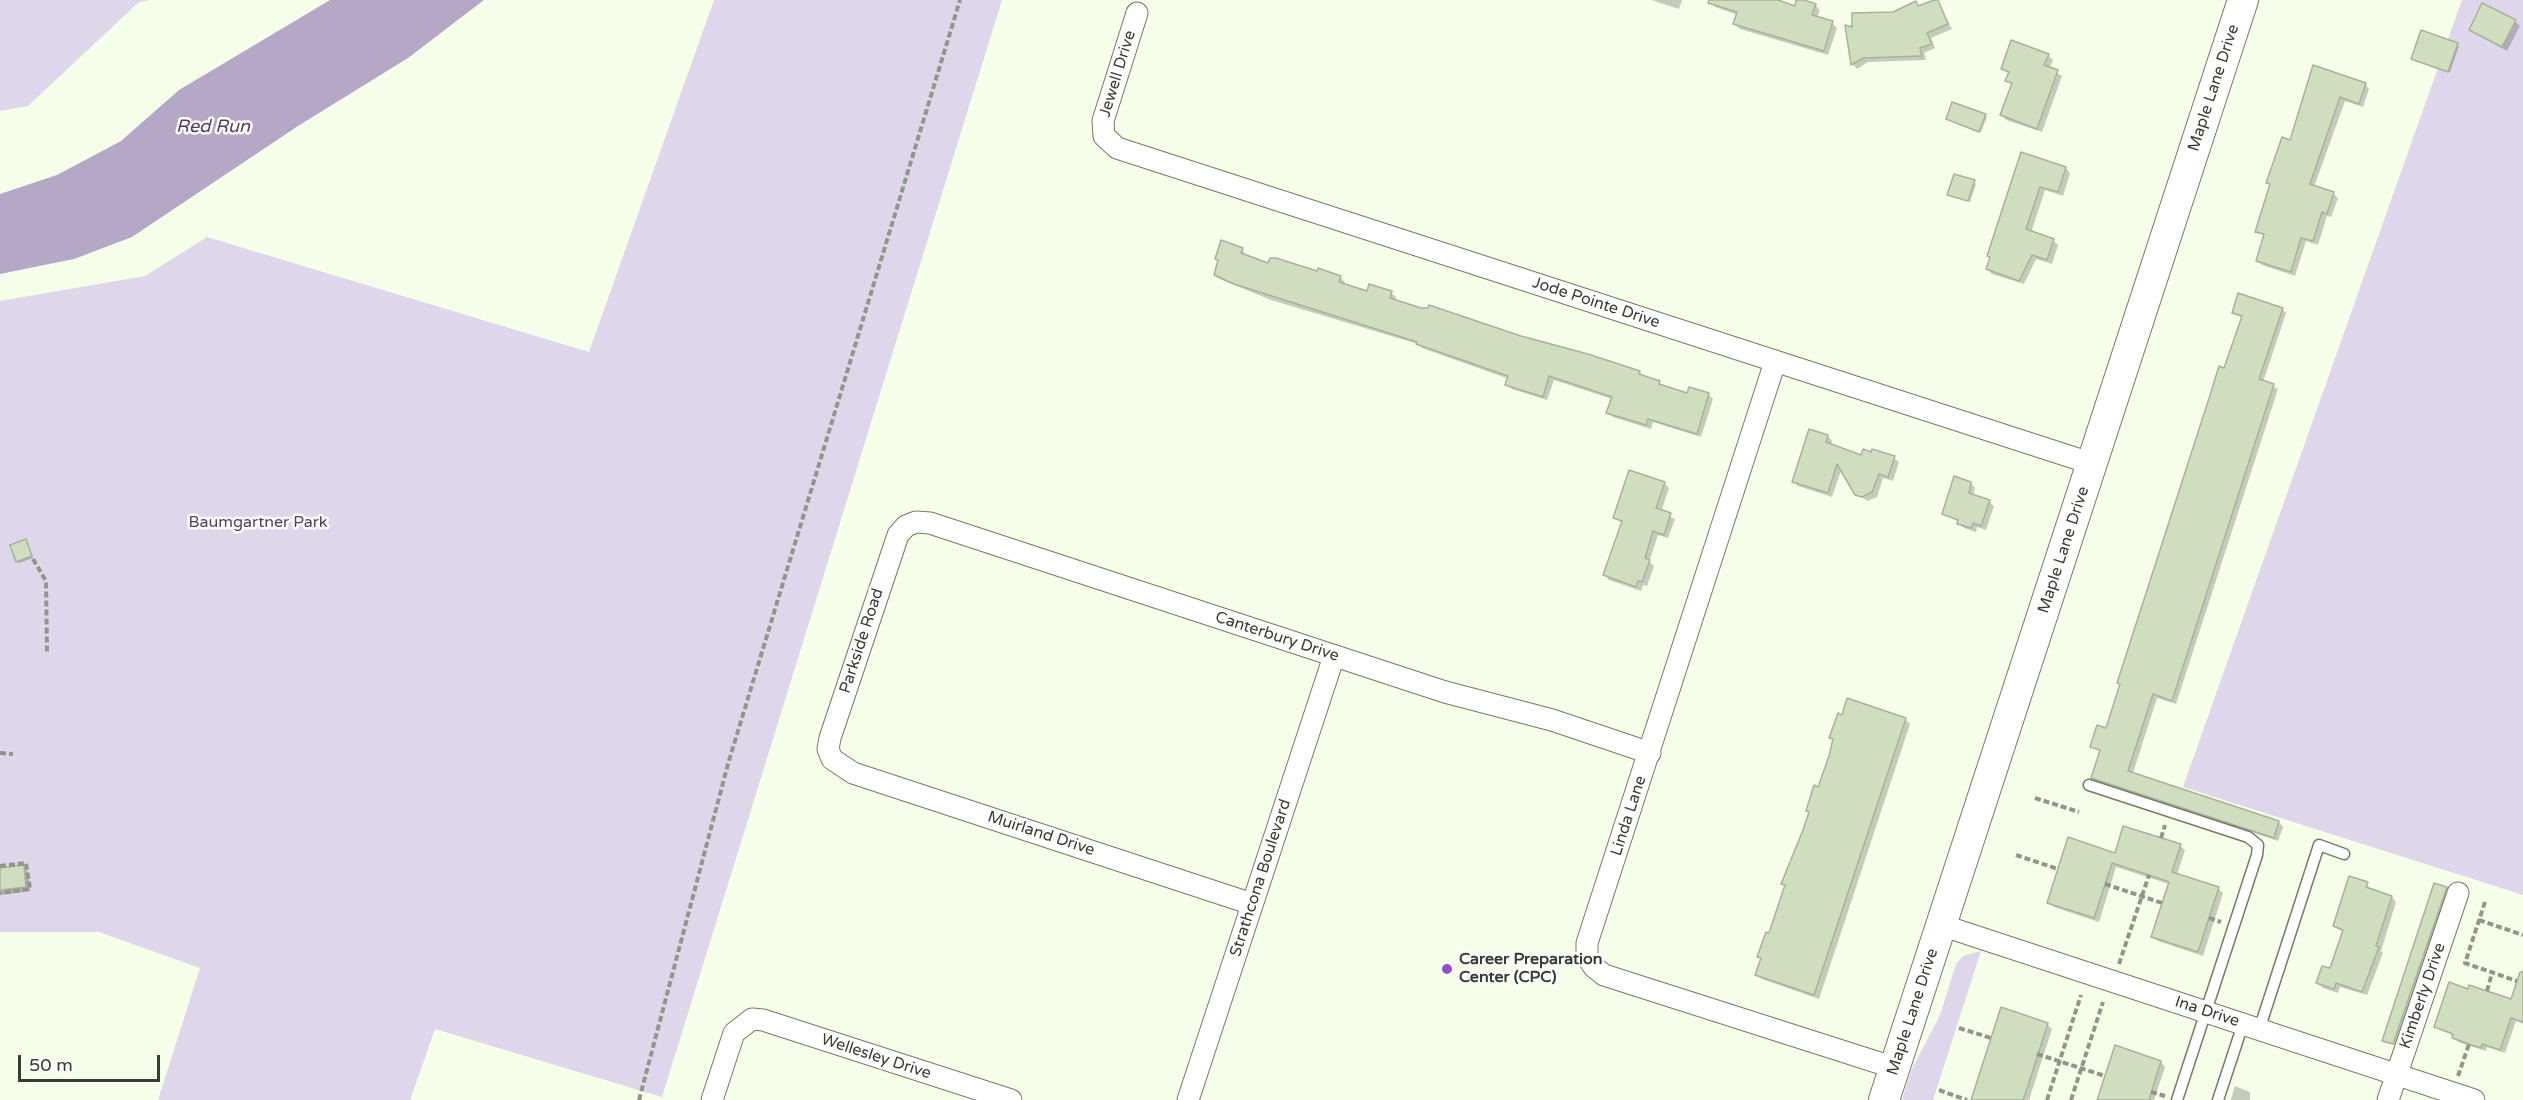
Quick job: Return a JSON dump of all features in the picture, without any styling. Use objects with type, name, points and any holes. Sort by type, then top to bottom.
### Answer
[{"type":"street","name":"Maple Lane Drive","points":[[1884,1100],[2243,0]]},
{"type":"street","name":"Jewell Drive","points":[[1104,136],[1103,121],[1137,13]]},
{"type":"street","name":"Jode Pointe Drive","points":[[1104,136],[1117,148],[2093,464]]},
{"type":"street","name":"Linda Lane","points":[[1776,362],[1587,943],[1587,956],[1594,967],[1604,975],[1895,1068]]},
{"type":"street","name":"Canterbury Drive","points":[[906,526],[916,522],[930,523],[1445,692],[1552,720],[1650,753]]},
{"type":"street","name":"Parkside Road","points":[[832,759],[828,749],[830,738],[898,535],[906,526]]},
{"type":"street","name":"Strathcona Boulevard","points":[[1188,1100],[1334,656]]},
{"type":"street","name":"Muirland Drive","points":[[832,759],[853,773],[1252,904]]},
{"type":"street","name":"Kimberly Drive","points":[[2388,1100],[2458,893]]},
{"type":"street","name":"Ina Drive","points":[[1941,925],[2474,1100]]},
{"type":"street","name":"Wellesley Drive","points":[[712,1100],[730,1043],[742,1024],[752,1019],[763,1020],[1011,1100]]},
{"type":"lane","points":[[2089,785],[2248,837],[2258,845],[2257,855],[2206,1012],[2173,1099]]},
{"type":"lane","points":[[2218,1100],[2251,1027],[2319,845],[2344,854]]},
{"type":"path","points":[[639,1100],[728,764],[960,0]]},
{"type":"path","points":[[33,559],[46,581],[46,654]]},
{"type":"path","points":[[0,753],[13,754]]},
{"type":"path","points":[[2035,798],[2079,812]]},
{"type":"path","points":[[2161,838],[2166,822]]},
{"type":"path","points":[[2016,855],[2058,869]]},
{"type":"path","points":[[0,866],[26,862],[30,889],[0,893]]},
{"type":"path","points":[[2117,971],[2149,875]]},
{"type":"path","points":[[2105,884],[2162,903]]},
{"type":"path","points":[[2485,902],[2464,963],[2517,981]]},
{"type":"path","points":[[2209,918],[2224,923]]},
{"type":"path","points":[[2479,920],[2523,935]]},
{"type":"path","points":[[2487,991],[2493,973]]},
{"type":"path","points":[[2047,1100],[2081,995]]},
{"type":"path","points":[[2071,1100],[2103,1002]]},
{"type":"path","points":[[1959,1028],[1991,1038]]},
{"type":"path","points":[[2456,1083],[2469,1044]]},
{"type":"path","points":[[2037,1054],[2105,1076]]},
{"type":"path","points":[[1939,1090],[1967,1100]]},
{"type":"path","points":[[2151,1092],[2173,1099]]},
{"type":"green space","points":[[0,0],[150,0],[139,2],[28,106],[0,111]]},
{"type":"green space","name":"Baumgartner Park","points":[[714,0],[1002,0],[662,1097],[435,1029],[410,1100],[158,1100],[200,968],[99,932],[0,932],[0,301],[145,276],[207,237],[589,352]]},
{"type":"green space","points":[[2462,0],[2523,0],[2523,895],[2183,787]]},
{"type":"green space","points":[[1981,951],[1933,1100],[1902,1100],[1911,1071],[1940,1015],[1956,964],[1963,956]]},
{"type":"water","name":"Red Run","points":[[330,0],[484,0],[408,58],[298,126],[132,237],[74,259],[0,274],[0,194],[57,175],[121,141],[179,90]]},
{"type":"building","points":[[1709,0],[1778,0],[1795,6],[1796,0],[1804,0],[1816,4],[1812,15],[1833,21],[1824,51],[1733,24],[1737,12],[1708,3]]},
{"type":"building","points":[[1938,0],[1948,24],[1927,33],[1932,44],[1920,48],[1922,56],[1863,58],[1851,65],[1845,25],[1852,27],[1852,13],[1893,12],[1916,1],[1918,6]]},
{"type":"building","points":[[2482,3],[2516,20],[2502,47],[2469,30]]},
{"type":"building","points":[[2421,30],[2458,43],[2448,72],[2411,59]]},
{"type":"building","points":[[2011,40],[2049,54],[2044,65],[2058,70],[2037,129],[2000,115],[2012,83],[2005,81],[2009,72],[2001,69]]},
{"type":"building","points":[[2313,65],[2366,83],[2359,104],[2340,97],[2310,184],[2334,192],[2327,214],[2322,212],[2313,241],[2301,238],[2291,272],[2256,261],[2264,234],[2255,232],[2270,184],[2266,183],[2282,137],[2290,140]]},
{"type":"building","points":[[1952,102],[1986,114],[1979,132],[1946,119]]},
{"type":"building","points":[[2021,152],[2066,167],[2058,192],[2040,187],[2026,229],[2054,239],[2047,260],[2032,255],[2019,281],[1986,269],[1990,257],[1987,256]]},
{"type":"building","points":[[1954,174],[1975,180],[1968,201],[1947,195]]},
{"type":"building","points":[[1221,240],[1243,248],[1241,253],[1268,263],[1270,258],[1276,258],[1317,271],[1318,268],[1341,276],[1339,282],[1367,291],[1369,284],[1392,291],[1390,298],[1421,308],[1428,308],[1429,305],[1521,336],[1588,354],[1640,371],[1639,374],[1660,381],[1659,384],[1687,393],[1689,387],[1709,393],[1697,434],[1648,419],[1646,425],[1606,413],[1612,397],[1549,376],[1543,397],[1505,385],[1508,376],[1416,344],[1417,342],[1234,284],[1214,275],[1218,260],[1215,259]]},
{"type":"building","points":[[2238,293],[2283,308],[2259,379],[2274,384],[2172,701],[2153,694],[2128,771],[2279,821],[2274,838],[2091,778],[2100,750],[2090,747],[2097,725],[2106,728],[2120,684],[2117,683],[2219,366],[2224,368],[2242,316],[2232,313]]},
{"type":"building","points":[[1809,429],[1828,435],[1826,442],[1861,455],[1863,449],[1871,452],[1872,449],[1895,456],[1888,477],[1879,474],[1872,492],[1862,497],[1855,495],[1837,464],[1828,493],[1792,482]]},
{"type":"building","points":[[1629,470],[1665,482],[1656,508],[1671,513],[1664,535],[1653,531],[1645,558],[1650,560],[1642,582],[1638,581],[1636,587],[1603,575],[1622,521],[1613,518]]},
{"type":"building","points":[[1954,476],[1971,482],[1969,493],[1990,500],[1981,526],[1973,523],[1971,528],[1957,524],[1958,520],[1942,514]]},
{"type":"building","points":[[26,539],[32,556],[16,562],[10,545]]},
{"type":"building","points":[[1847,698],[1906,718],[1814,995],[1755,975],[1761,958],[1757,957],[1766,932],[1769,933],[1785,885],[1781,884],[1809,812],[1806,811],[1814,785],[1818,787],[1829,756],[1833,739],[1829,738],[1838,713],[1842,715]]},
{"type":"building","points":[[2123,826],[2181,844],[2172,872],[2219,887],[2198,952],[2151,937],[2169,882],[2149,875],[2112,863],[2094,918],[2047,903],[2068,837],[2115,853]]},
{"type":"building","points":[[24,865],[26,887],[0,890],[0,868]]},
{"type":"building","points":[[2349,876],[2368,882],[2366,887],[2392,896],[2376,946],[2379,947],[2362,992],[2336,983],[2334,989],[2316,983],[2322,966],[2330,968],[2343,930],[2333,926]]},
{"type":"building","points":[[2434,883],[2447,887],[2393,1044],[2382,1041]]},
{"type":"building","points":[[2520,972],[2523,972],[2523,1022],[2511,1018],[2500,1050],[2482,1044],[2481,1048],[2469,1044],[2452,1038],[2453,1034],[2434,1027],[2449,982],[2468,989],[2469,985],[2511,999]]},
{"type":"building","points":[[2001,1007],[2048,1023],[2028,1086],[2023,1100],[1971,1100]]},
{"type":"building","points":[[2115,1045],[2161,1061],[2149,1100],[2097,1100]]},
{"type":"place","name":"Career Preparation Center (CPC)","points":[[1447,969]]}]
